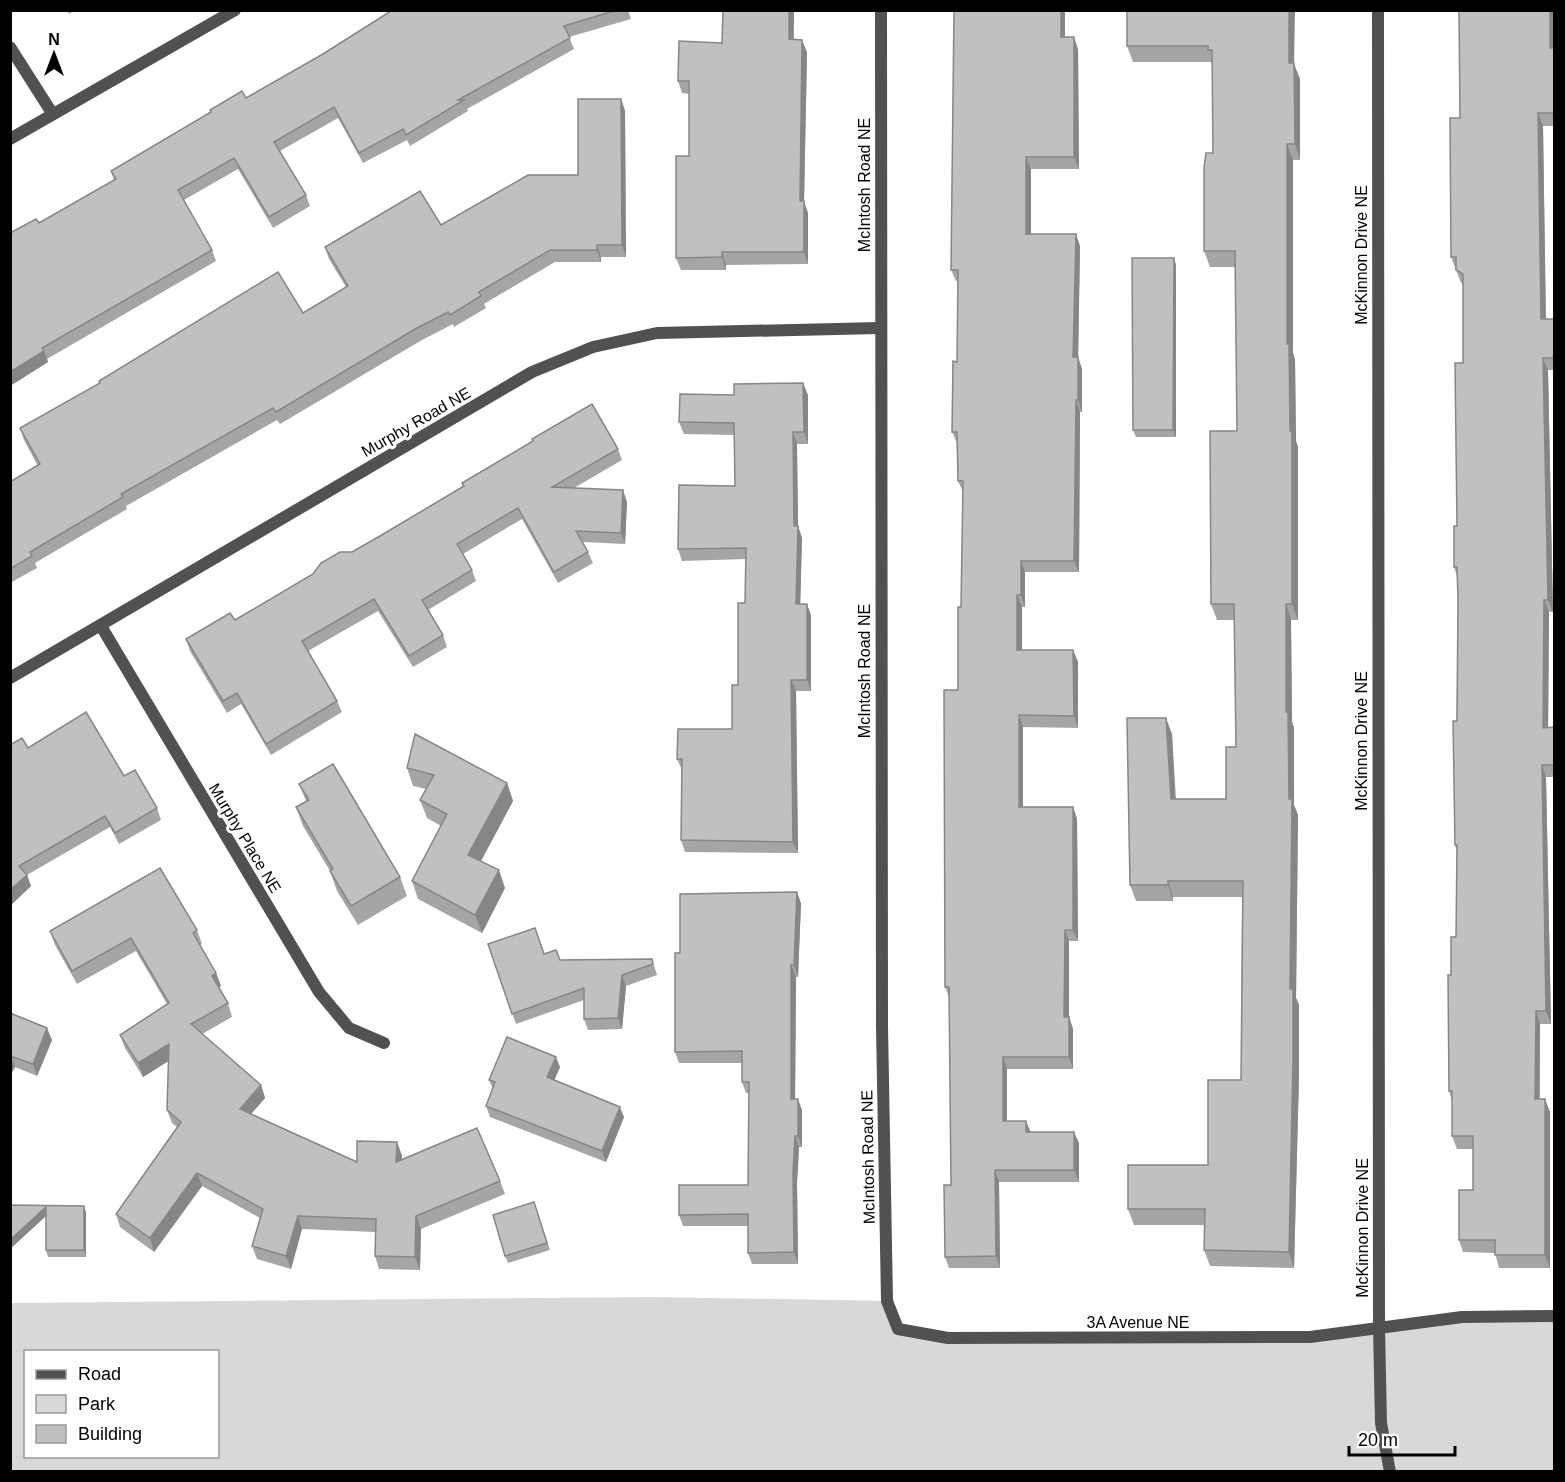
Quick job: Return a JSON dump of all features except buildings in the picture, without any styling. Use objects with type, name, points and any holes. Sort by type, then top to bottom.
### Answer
[{"type":"street","points":[[10,138],[235,10]]},
{"type":"street","name":"McIntosh Road NE","points":[[881,10],[879,328],[882,1014],[887,1301],[898,1329]]},
{"type":"street","name":"McKinnon Drive NE","points":[[1378,10],[1379,1327],[1381,1423],[1390,1472]]},
{"type":"street","points":[[10,47],[52,113]]},
{"type":"street","name":"Murphy Road NE","points":[[10,678],[532,372],[593,347],[657,333],[879,328]]},
{"type":"street","name":"Murphy Place NE","points":[[100,626],[319,992],[349,1028],[384,1043]]},
{"type":"street","name":"3A Avenue NE","points":[[898,1329],[948,1338],[1310,1337],[1462,1317],[1554,1316]]},
{"type":"green space","points":[[653,1297],[887,1301],[898,1329],[948,1338],[1310,1337],[1379,1327],[1554,1316],[1554,1471],[11,1471],[10,1303]]}]
